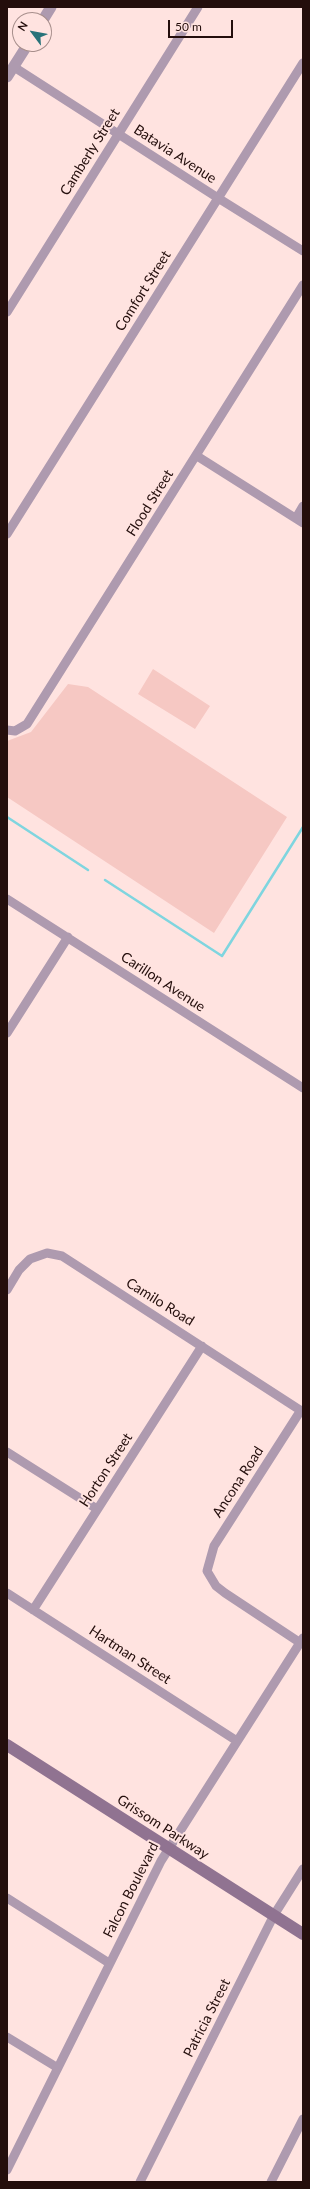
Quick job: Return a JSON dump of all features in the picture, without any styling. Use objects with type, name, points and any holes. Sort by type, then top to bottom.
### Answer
[{"type":"main road","name":"Grissom Parkway","points":[[7,1745],[303,1934]]},
{"type":"street","name":"Camberly Street","points":[[7,312],[198,7]]},
{"type":"street","points":[[7,78],[23,52]]},
{"type":"street","name":"Comfort Street","points":[[7,534],[303,63]]},
{"type":"street","name":"Batavia Avenue","points":[[14,67],[218,198],[303,250]]},
{"type":"street","name":"Flood Street","points":[[11,731],[27,724],[197,456],[303,285]]},
{"type":"street","points":[[197,456],[299,520],[303,506]]},
{"type":"street","name":"Carillon Avenue","points":[[7,899],[303,1088]]},
{"type":"street","points":[[7,1033],[68,937]]},
{"type":"street","name":"Camilo Road","points":[[7,1290],[20,1270],[30,1259],[47,1253],[62,1256],[302,1411]]},
{"type":"street","name":"Horton Street","points":[[34,1610],[202,1346]]},
{"type":"street","name":"Ancona Road","points":[[301,1640],[225,1593],[216,1586],[207,1571],[214,1546],[302,1411]]},
{"type":"street","points":[[7,1452],[97,1509]]},
{"type":"street","name":"Hartman Street","points":[[7,1593],[237,1741]]},
{"type":"street","name":"Falcon Boulevard","points":[[7,2170],[168,1847],[301,1640]]},
{"type":"street","name":"Patricia Street","points":[[140,2182],[274,1915],[303,1869]]},
{"type":"street","points":[[7,1898],[109,1963]]},
{"type":"street","points":[[7,2036],[58,2068]]},
{"type":"street","points":[[271,2182],[303,2119]]},
{"type":"shaded area","points":[[153,669],[210,706],[195,729],[138,694]]},
{"type":"shaded area","points":[[68,684],[88,687],[287,817],[214,933],[7,797],[7,741],[31,732]]},
{"type":"waterway","points":[[7,817],[88,870]]},
{"type":"waterway","points":[[105,880],[222,956],[303,827]]}]
